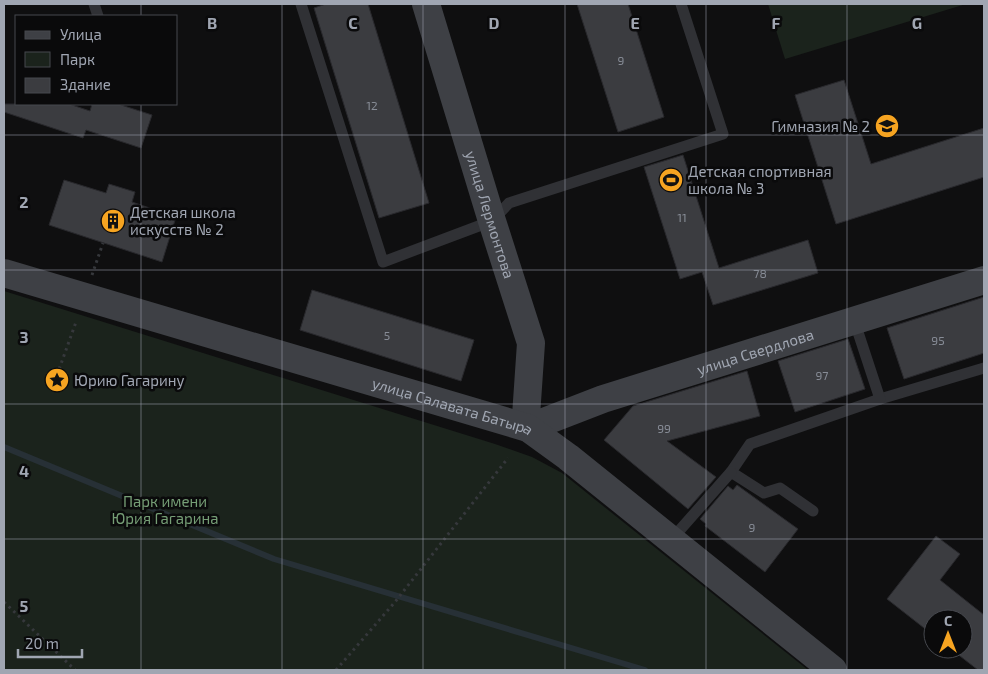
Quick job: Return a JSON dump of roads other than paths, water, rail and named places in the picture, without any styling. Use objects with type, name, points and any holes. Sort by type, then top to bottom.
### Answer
[{"type":"street","name":"улица Лермонтова","points":[[426,4],[492,222],[531,342],[526,416],[528,428]]},
{"type":"street","name":"улица Салавата Батыра","points":[[4,274],[528,428],[833,670]]},
{"type":"street","name":"улица Свердлова","points":[[528,428],[602,399],[984,280]]},
{"type":"lane","points":[[301,4],[382,262],[492,222],[509,203],[723,134],[681,4]]},
{"type":"lane","points":[[854,320],[880,399]]},
{"type":"lane","points":[[671,540],[731,472],[750,444],[880,399],[984,368]]},
{"type":"lane","points":[[731,472],[764,493],[780,488],[813,511]]},
{"type":"waterway","points":[[4,447],[274,559],[645,670]]},
{"type":"place","name":"Гимназия № 2","points":[[887,126]]},
{"type":"place","name":"Детская спортивная школа № 3","points":[[671,180]]},
{"type":"place","name":"Детская школа искусств № 2","points":[[113,221]]},
{"type":"place","name":"Юрию Гагарину","points":[[57,380]]},
{"type":"park label","name":"Парк имени Юрия Гагарина","points":[[165,510]]}]
